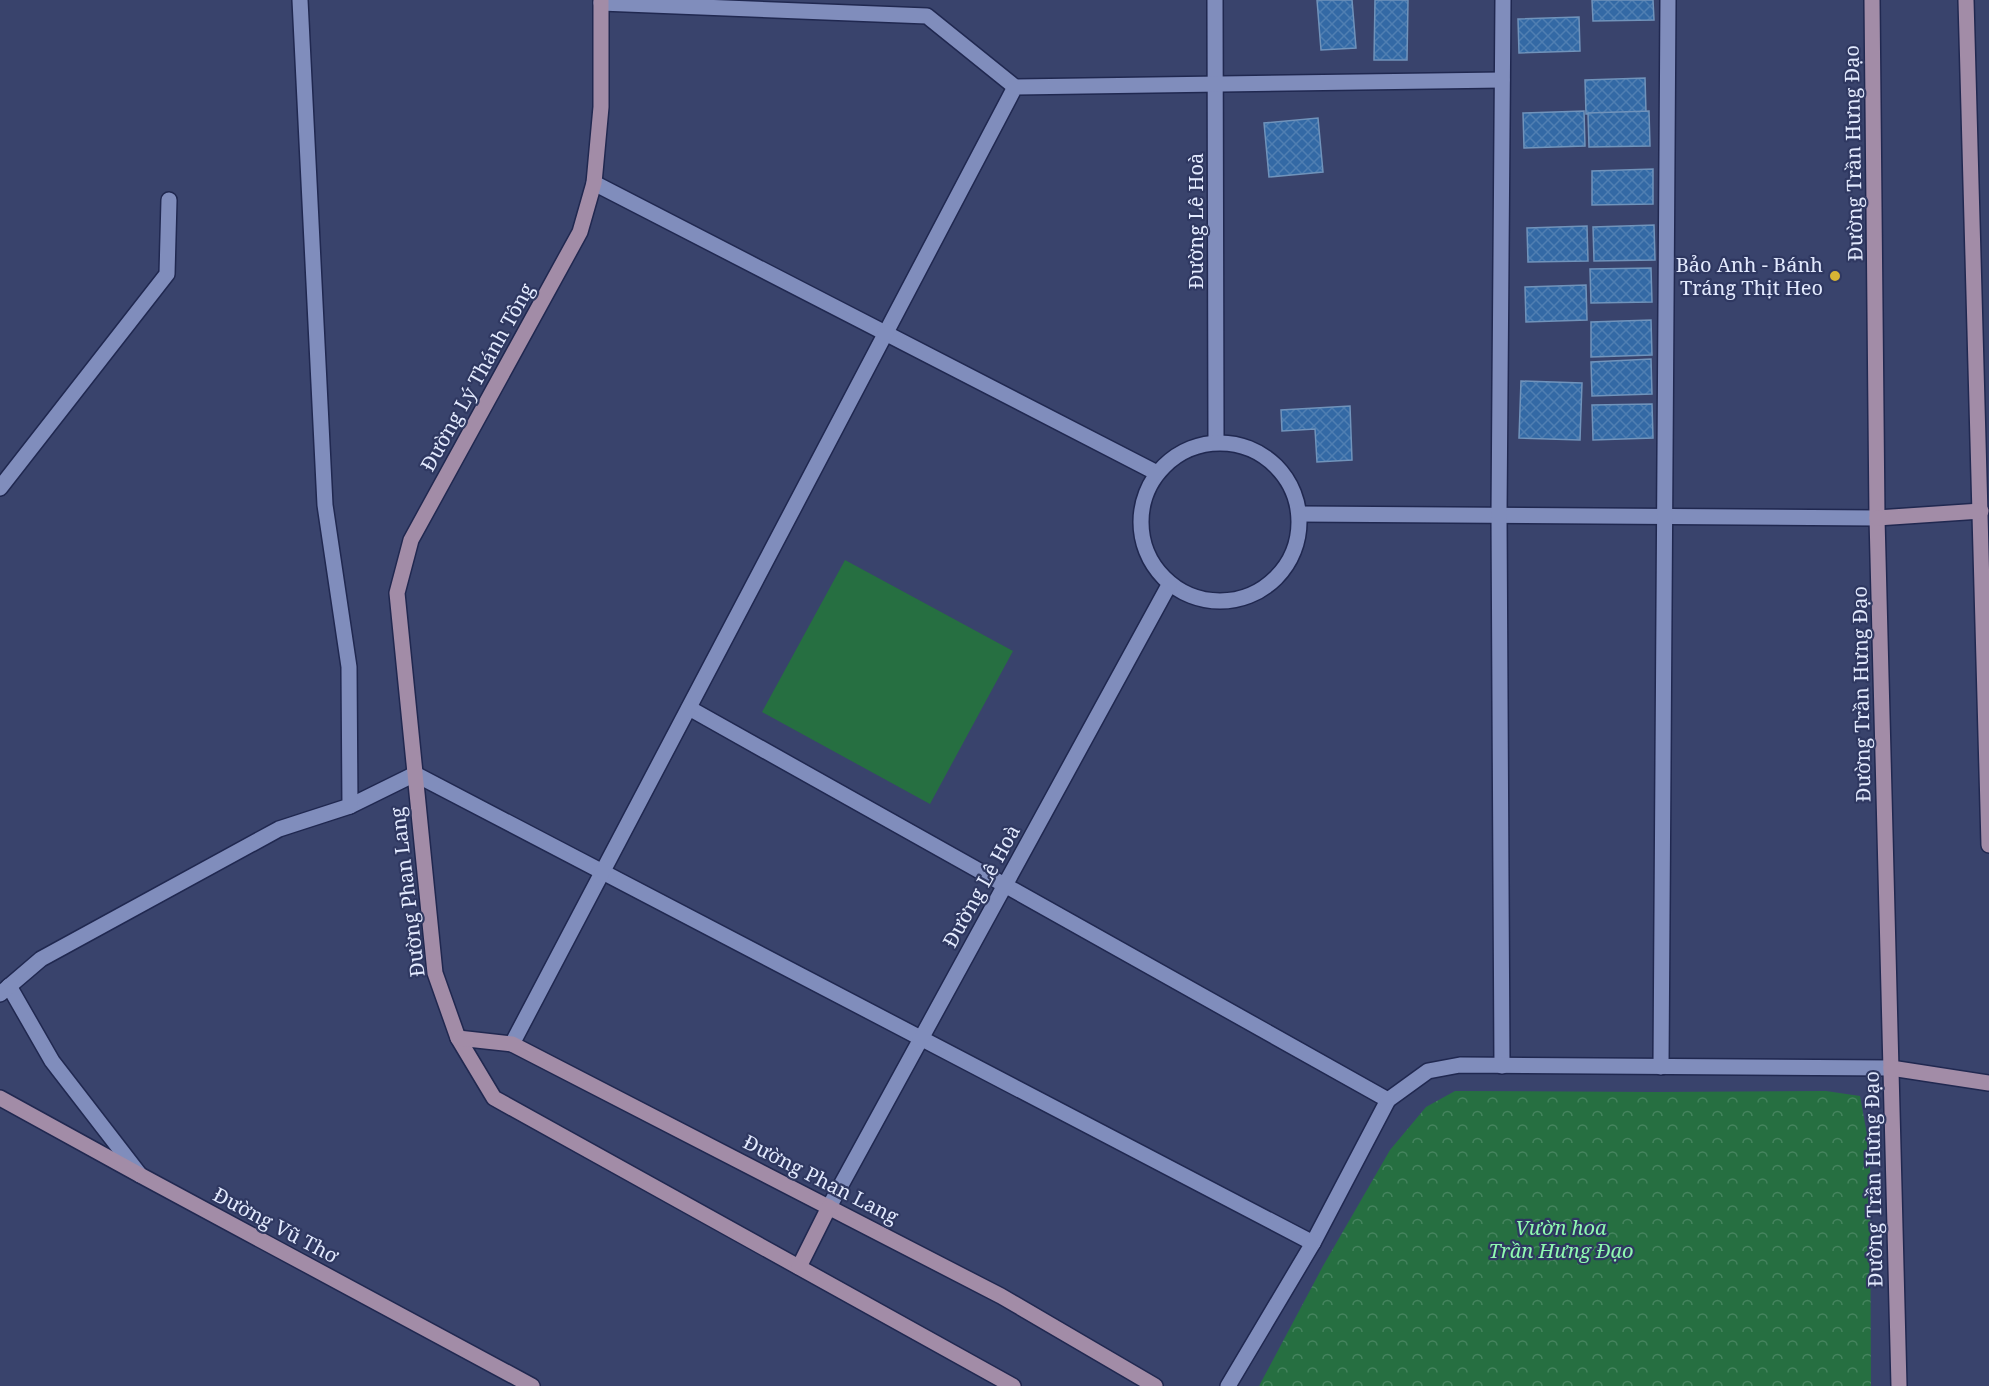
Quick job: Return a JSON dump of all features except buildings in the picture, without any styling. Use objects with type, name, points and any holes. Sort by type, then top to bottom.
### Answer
[{"type":"main road","name":"Đường Trần Hưng Đạo","points":[[1872,0],[1877,518],[1899,1386]]},
{"type":"main road","points":[[1966,0],[1981,511],[1985,539],[1989,845]]},
{"type":"main road","name":"Đường Lý Thánh Tông","points":[[415,774],[397,593],[411,540],[580,232],[594,183],[601,107],[601,2]]},
{"type":"main road","points":[[1877,518],[1981,511]]},
{"type":"main road","name":"Đường Phan Lang","points":[[415,774],[435,973],[458,1038],[494,1098],[1013,1386]]},
{"type":"main road","name":"Đường Phan Lang","points":[[458,1038],[512,1044],[1001,1296],[1155,1386]]},
{"type":"main road","points":[[1891,1068],[1989,1083]]},
{"type":"main road","name":"Đường Vũ Thơ","points":[[0,1098],[140,1176],[532,1386]]},
{"type":"main road","points":[[799,1267],[829,1207]]},
{"type":"street","points":[[300,0],[325,506],[349,667],[350,806]]},
{"type":"street","points":[[927,0],[927,16]]},
{"type":"street","name":"Đường Lê Hoà","points":[[1215,0],[1216,442]]},
{"type":"street","points":[[1502,1066],[1499,516],[1503,0]]},
{"type":"street","points":[[1661,1067],[1668,0]]},
{"type":"street","points":[[601,2],[927,16],[1015,87],[1502,80]]},
{"type":"street","points":[[512,1044],[1015,87]]},
{"type":"street","points":[[594,183],[1157,473]]},
{"type":"street","points":[[0,488],[167,274],[169,200]]},
{"type":"street","points":[[1216,442],[1241,444],[1262,454],[1281,470],[1293,490],[1299,514],[1298,541],[1287,565],[1269,585],[1245,598],[1219,602],[1192,598],[1169,585],[1152,566],[1142,543],[1140,519],[1145,494],[1157,473],[1173,456],[1194,446],[1216,442]]},
{"type":"street","points":[[1299,514],[1877,518]]},
{"type":"street","name":"Đường Lê Hoà","points":[[829,1207],[1169,585]]},
{"type":"street","points":[[689,708],[1388,1100]]},
{"type":"street","points":[[140,1176],[52,1061],[5,990],[41,958],[279,829],[350,806],[415,774],[1312,1243]]},
{"type":"street","points":[[1228,1386],[1312,1243],[1388,1100],[1428,1071],[1460,1065],[1891,1068]]},
{"type":"green space","points":[[845,560],[1013,651],[930,804],[762,712]]},
{"type":"green space","name":"Vườn hoa Trần Hưng Đạo","points":[[1455,1091],[1826,1091],[1860,1096],[1870,1151],[1871,1386],[1259,1386],[1323,1266],[1390,1150],[1426,1107]]},
{"type":"place","name":"Bảo Anh - Bánh Tráng Thịt Heo","points":[[1835,276]]}]
